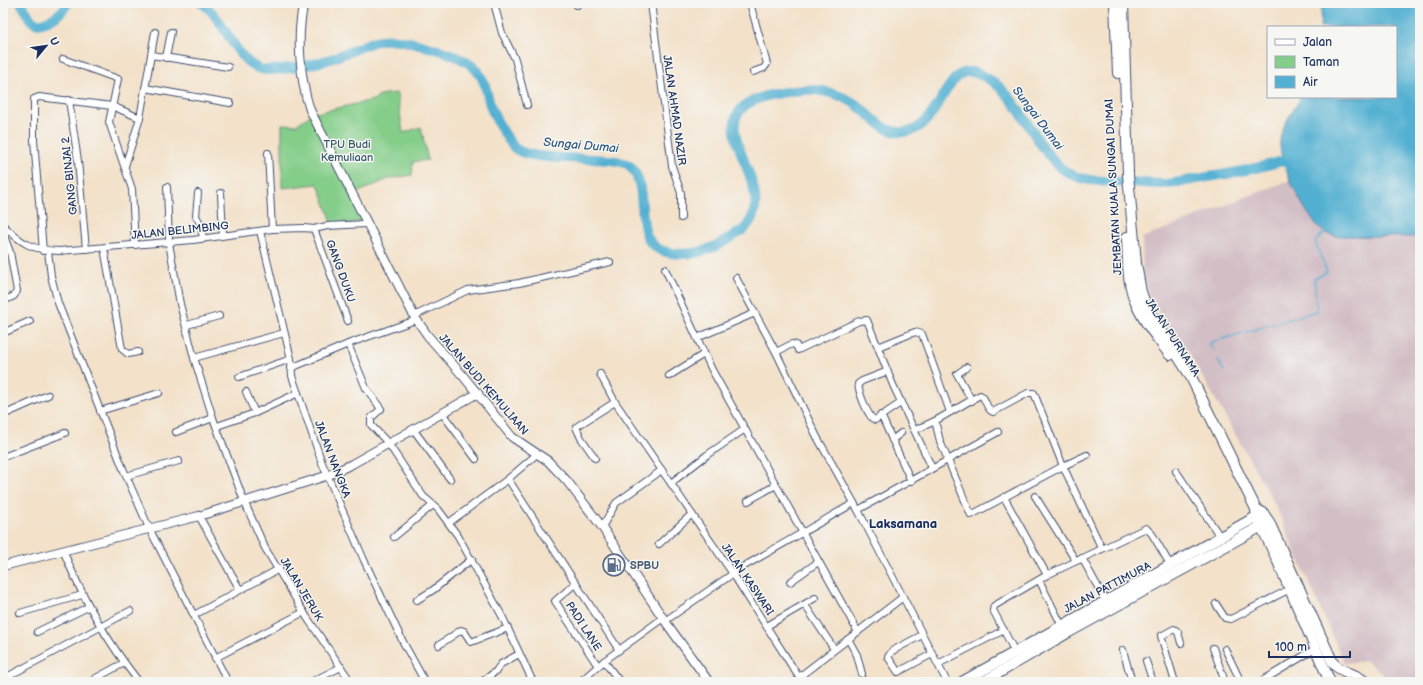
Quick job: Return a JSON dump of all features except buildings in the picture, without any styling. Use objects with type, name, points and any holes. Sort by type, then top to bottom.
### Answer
[{"type":"main road","points":[[1115,3],[1123,91]]},
{"type":"main road","points":[[1123,3],[1123,91]]},
{"type":"main road","name":"JEMBATAN KUALA SUNGAI DUMAI","points":[[1123,91],[1134,281]]},
{"type":"main road","name":"JALAN PURNAMA","points":[[1134,281],[1145,303],[1187,370],[1261,517]]},
{"type":"main road","points":[[1261,517],[1330,682]]},
{"type":"main road","points":[[1261,517],[1329,657],[1337,668],[1344,673],[1358,676],[1365,682]]},
{"type":"main road","name":"JALAN PATTIMURA","points":[[983,682],[1105,600],[1261,517]]},
{"type":"main road","name":"JALAN PATTIMURA","points":[[962,682],[1015,652],[1064,629],[1261,517]]},
{"type":"main road","points":[[1330,682],[1334,676],[1344,673]]},
{"type":"street","name":"JALAN BUDI KEMULIAAN","points":[[304,3],[300,18],[301,54],[304,88],[314,119],[415,318],[428,336],[478,393],[512,437],[548,461],[558,471],[602,527],[664,620],[709,682]]},
{"type":"street","points":[[494,3],[504,39],[515,59],[527,105]]},
{"type":"street","name":"JALAN AHMAD NAZIR","points":[[651,3],[672,166],[681,193],[681,218]]},
{"type":"street","points":[[750,3],[767,64],[764,68],[753,72]]},
{"type":"street","points":[[126,166],[140,118],[155,32]]},
{"type":"street","points":[[166,58],[171,32]]},
{"type":"street","points":[[151,55],[228,68]]},
{"type":"street","points":[[63,59],[117,78],[118,81],[109,123],[126,166],[132,191],[135,245]]},
{"type":"street","points":[[145,88],[230,103]]},
{"type":"street","points":[[140,118],[112,106],[39,97],[34,101],[34,140],[46,251],[58,302],[126,476],[149,528],[228,682]]},
{"type":"street","name":"GANG BINJAI 2","points":[[69,100],[78,161],[86,249]]},
{"type":"street","points":[[268,153],[272,230]]},
{"type":"street","name":"JALAN JERUK","points":[[167,187],[169,242],[180,304],[187,325],[194,358],[213,418],[244,501],[266,548],[304,612],[351,682]]},
{"type":"street","points":[[198,193],[196,216],[201,225],[203,239]]},
{"type":"street","points":[[221,193],[224,235]]},
{"type":"street","name":"JALAN BELIMBING","points":[[3,226],[6,235],[26,246],[46,251],[104,248],[203,239],[260,231],[304,228],[314,229],[327,226],[366,224]]},
{"type":"street","name":"GANG DUKU","points":[[314,229],[348,321]]},
{"type":"street","name":"JALAN NANGKA","points":[[260,231],[291,359],[291,368],[322,463],[329,474],[364,560],[403,642],[425,682]]},
{"type":"street","points":[[3,301],[14,296],[17,291],[6,235]]},
{"type":"street","points":[[104,248],[122,349],[128,354],[138,352]]},
{"type":"street","points":[[291,368],[415,318],[468,290],[519,283],[610,262]]},
{"type":"street","points":[[665,270],[704,354],[858,632]]},
{"type":"street","points":[[736,278],[776,352],[817,437],[858,510],[947,682]]},
{"type":"street","points":[[697,338],[755,313]]},
{"type":"street","points":[[187,325],[219,316]]},
{"type":"street","points":[[776,352],[792,344],[796,345],[798,350],[804,348],[859,321],[865,320],[870,323],[888,371],[932,468]]},
{"type":"street","points":[[3,333],[30,321]]},
{"type":"street","points":[[878,347],[915,332],[922,334],[950,412]]},
{"type":"street","points":[[194,358],[284,333]]},
{"type":"street","points":[[348,344],[366,388],[380,409],[371,418],[370,422],[388,443],[423,496],[450,522],[472,559],[508,628],[533,682]]},
{"type":"street","points":[[669,376],[704,354]]},
{"type":"street","points":[[239,377],[291,359]]},
{"type":"street","points":[[967,367],[957,374],[972,401]]},
{"type":"street","points":[[888,371],[862,381],[858,386],[872,420],[876,419],[902,402]]},
{"type":"street","name":"JALAN KASWARI","points":[[600,374],[615,402],[733,574],[801,680]]},
{"type":"street","points":[[246,392],[255,413]]},
{"type":"street","points":[[892,440],[904,432],[935,421],[980,395],[982,396],[988,409],[993,412],[1028,393],[1034,392],[1063,466],[1102,549]]},
{"type":"street","points":[[100,411],[159,393]]},
{"type":"street","points":[[217,426],[255,413],[298,393]]},
{"type":"street","points":[[3,566],[199,516],[329,474],[352,464],[478,393]]},
{"type":"street","points":[[3,415],[48,395]]},
{"type":"street","points":[[595,458],[576,430],[576,427],[615,402]]},
{"type":"street","points":[[442,413],[476,459]]},
{"type":"street","points":[[881,415],[910,480]]},
{"type":"street","points":[[176,432],[213,418]]},
{"type":"street","points":[[935,421],[938,435],[971,515],[1063,466],[1087,455]]},
{"type":"street","points":[[413,429],[450,479]]},
{"type":"street","points":[[671,483],[707,455],[745,429]]},
{"type":"street","points":[[858,510],[998,432]]},
{"type":"street","points":[[3,457],[65,433]]},
{"type":"street","points":[[450,522],[508,479],[537,454]]},
{"type":"street","points":[[126,476],[179,461]]},
{"type":"street","points":[[602,527],[616,503],[662,470]]},
{"type":"street","points":[[1176,471],[1221,538]]},
{"type":"street","points":[[508,479],[619,650]]},
{"type":"street","points":[[748,502],[776,484]]},
{"type":"street","points":[[1035,496],[1076,561]]},
{"type":"street","points":[[1004,497],[1047,575]]},
{"type":"street","points":[[580,682],[619,650],[733,574],[854,504]]},
{"type":"street","points":[[394,537],[433,505]]},
{"type":"street","points":[[659,544],[692,514]]},
{"type":"street","points":[[199,516],[240,590]]},
{"type":"street","points":[[1015,652],[993,610],[994,606],[1047,575],[1146,528],[1152,534],[1171,566]]},
{"type":"street","points":[[63,550],[82,595],[100,628],[139,682]]},
{"type":"street","points":[[1082,558],[1105,600]]},
{"type":"street","points":[[417,600],[433,590],[472,559]]},
{"type":"street","points":[[790,582],[818,562]]},
{"type":"street","points":[[194,615],[279,569]]},
{"type":"street","points":[[1039,580],[1064,629]]},
{"type":"street","name":"PADI LANE","points":[[576,583],[555,601],[598,666]]},
{"type":"street","points":[[1216,604],[1225,618],[1230,619],[1290,589]]},
{"type":"street","points":[[20,613],[82,595]]},
{"type":"street","points":[[801,680],[834,649],[903,597]]},
{"type":"street","points":[[767,626],[816,598]]},
{"type":"street","points":[[804,605],[834,649]]},
{"type":"street","points":[[37,632],[88,607]]},
{"type":"street","points":[[3,679],[130,612]]},
{"type":"street","points":[[215,658],[304,612]]},
{"type":"street","points":[[439,646],[461,630],[464,630],[471,642],[508,628]]},
{"type":"street","points":[[1175,682],[1161,636],[1174,629],[1178,632],[1181,643]]},
{"type":"street","points":[[938,664],[1004,630]]},
{"type":"street","points":[[922,635],[892,651],[888,657],[898,672],[932,654]]},
{"type":"street","points":[[848,639],[857,655],[862,674]]},
{"type":"street","points":[[1213,648],[1225,682]]},
{"type":"street","points":[[1225,649],[1241,682]]},
{"type":"street","points":[[1260,682],[1315,649]]},
{"type":"street","points":[[1123,650],[1132,682]]},
{"type":"street","points":[[482,682],[496,671],[501,664],[519,654]]},
{"type":"street","points":[[604,661],[620,682]]},
{"type":"street","points":[[1146,661],[1153,682]]},
{"type":"street","points":[[95,682],[96,678],[124,663]]},
{"type":"street","points":[[311,682],[341,667]]},
{"type":"shaded area","points":[[1290,180],[1316,224],[1336,236],[1420,237],[1420,682],[1384,682],[1381,672],[1366,661],[1344,663],[1274,502],[1186,348],[1150,302],[1143,271],[1142,238]]},
{"type":"green space","name":"TPU Budi Kemuliaan","points":[[397,93],[403,133],[421,127],[428,160],[413,162],[412,175],[388,179],[352,195],[365,221],[333,225],[318,184],[282,188],[282,124],[296,125],[312,114],[373,100],[384,94]]},
{"type":"water","points":[[1322,3],[1420,3],[1420,237],[1336,236],[1326,233],[1310,216],[1294,189],[1283,162],[1280,149],[1280,140],[1283,128],[1300,98],[1397,98],[1397,26],[1320,26]]},
{"type":"waterway","name":"Sungai Dumai","points":[[21,3],[32,21],[38,24],[55,17],[68,3]]},
{"type":"waterway","name":"Sungai Dumai","points":[[202,3],[217,19],[244,58],[251,65],[263,70],[315,64],[381,40],[398,40],[413,43],[443,51],[461,59],[472,66],[480,74],[494,115],[509,141],[516,149],[527,154],[559,158],[610,160],[623,163],[631,167],[637,177],[645,229],[649,240],[658,249],[671,253],[686,254],[707,250],[721,244],[746,227],[755,207],[753,186],[738,144],[735,125],[741,109],[763,97],[804,90],[823,91],[843,97],[861,108],[879,124],[893,131],[901,132],[910,131],[921,125],[930,117],[950,84],[958,76],[966,72],[976,73],[988,78],[1007,95],[1023,116],[1044,149],[1058,166],[1070,174],[1084,179],[1166,184],[1232,173],[1282,161]]},
{"type":"waterway","points":[[1213,350],[1209,343],[1317,311],[1314,279],[1327,272],[1315,242],[1325,232]]},
{"type":"waterway","points":[[1218,360],[1224,371]]},
{"type":"place","name":"SPBU","points":[[614,565]]},
{"type":"district","name":"Laksamana","points":[[903,523]]}]
